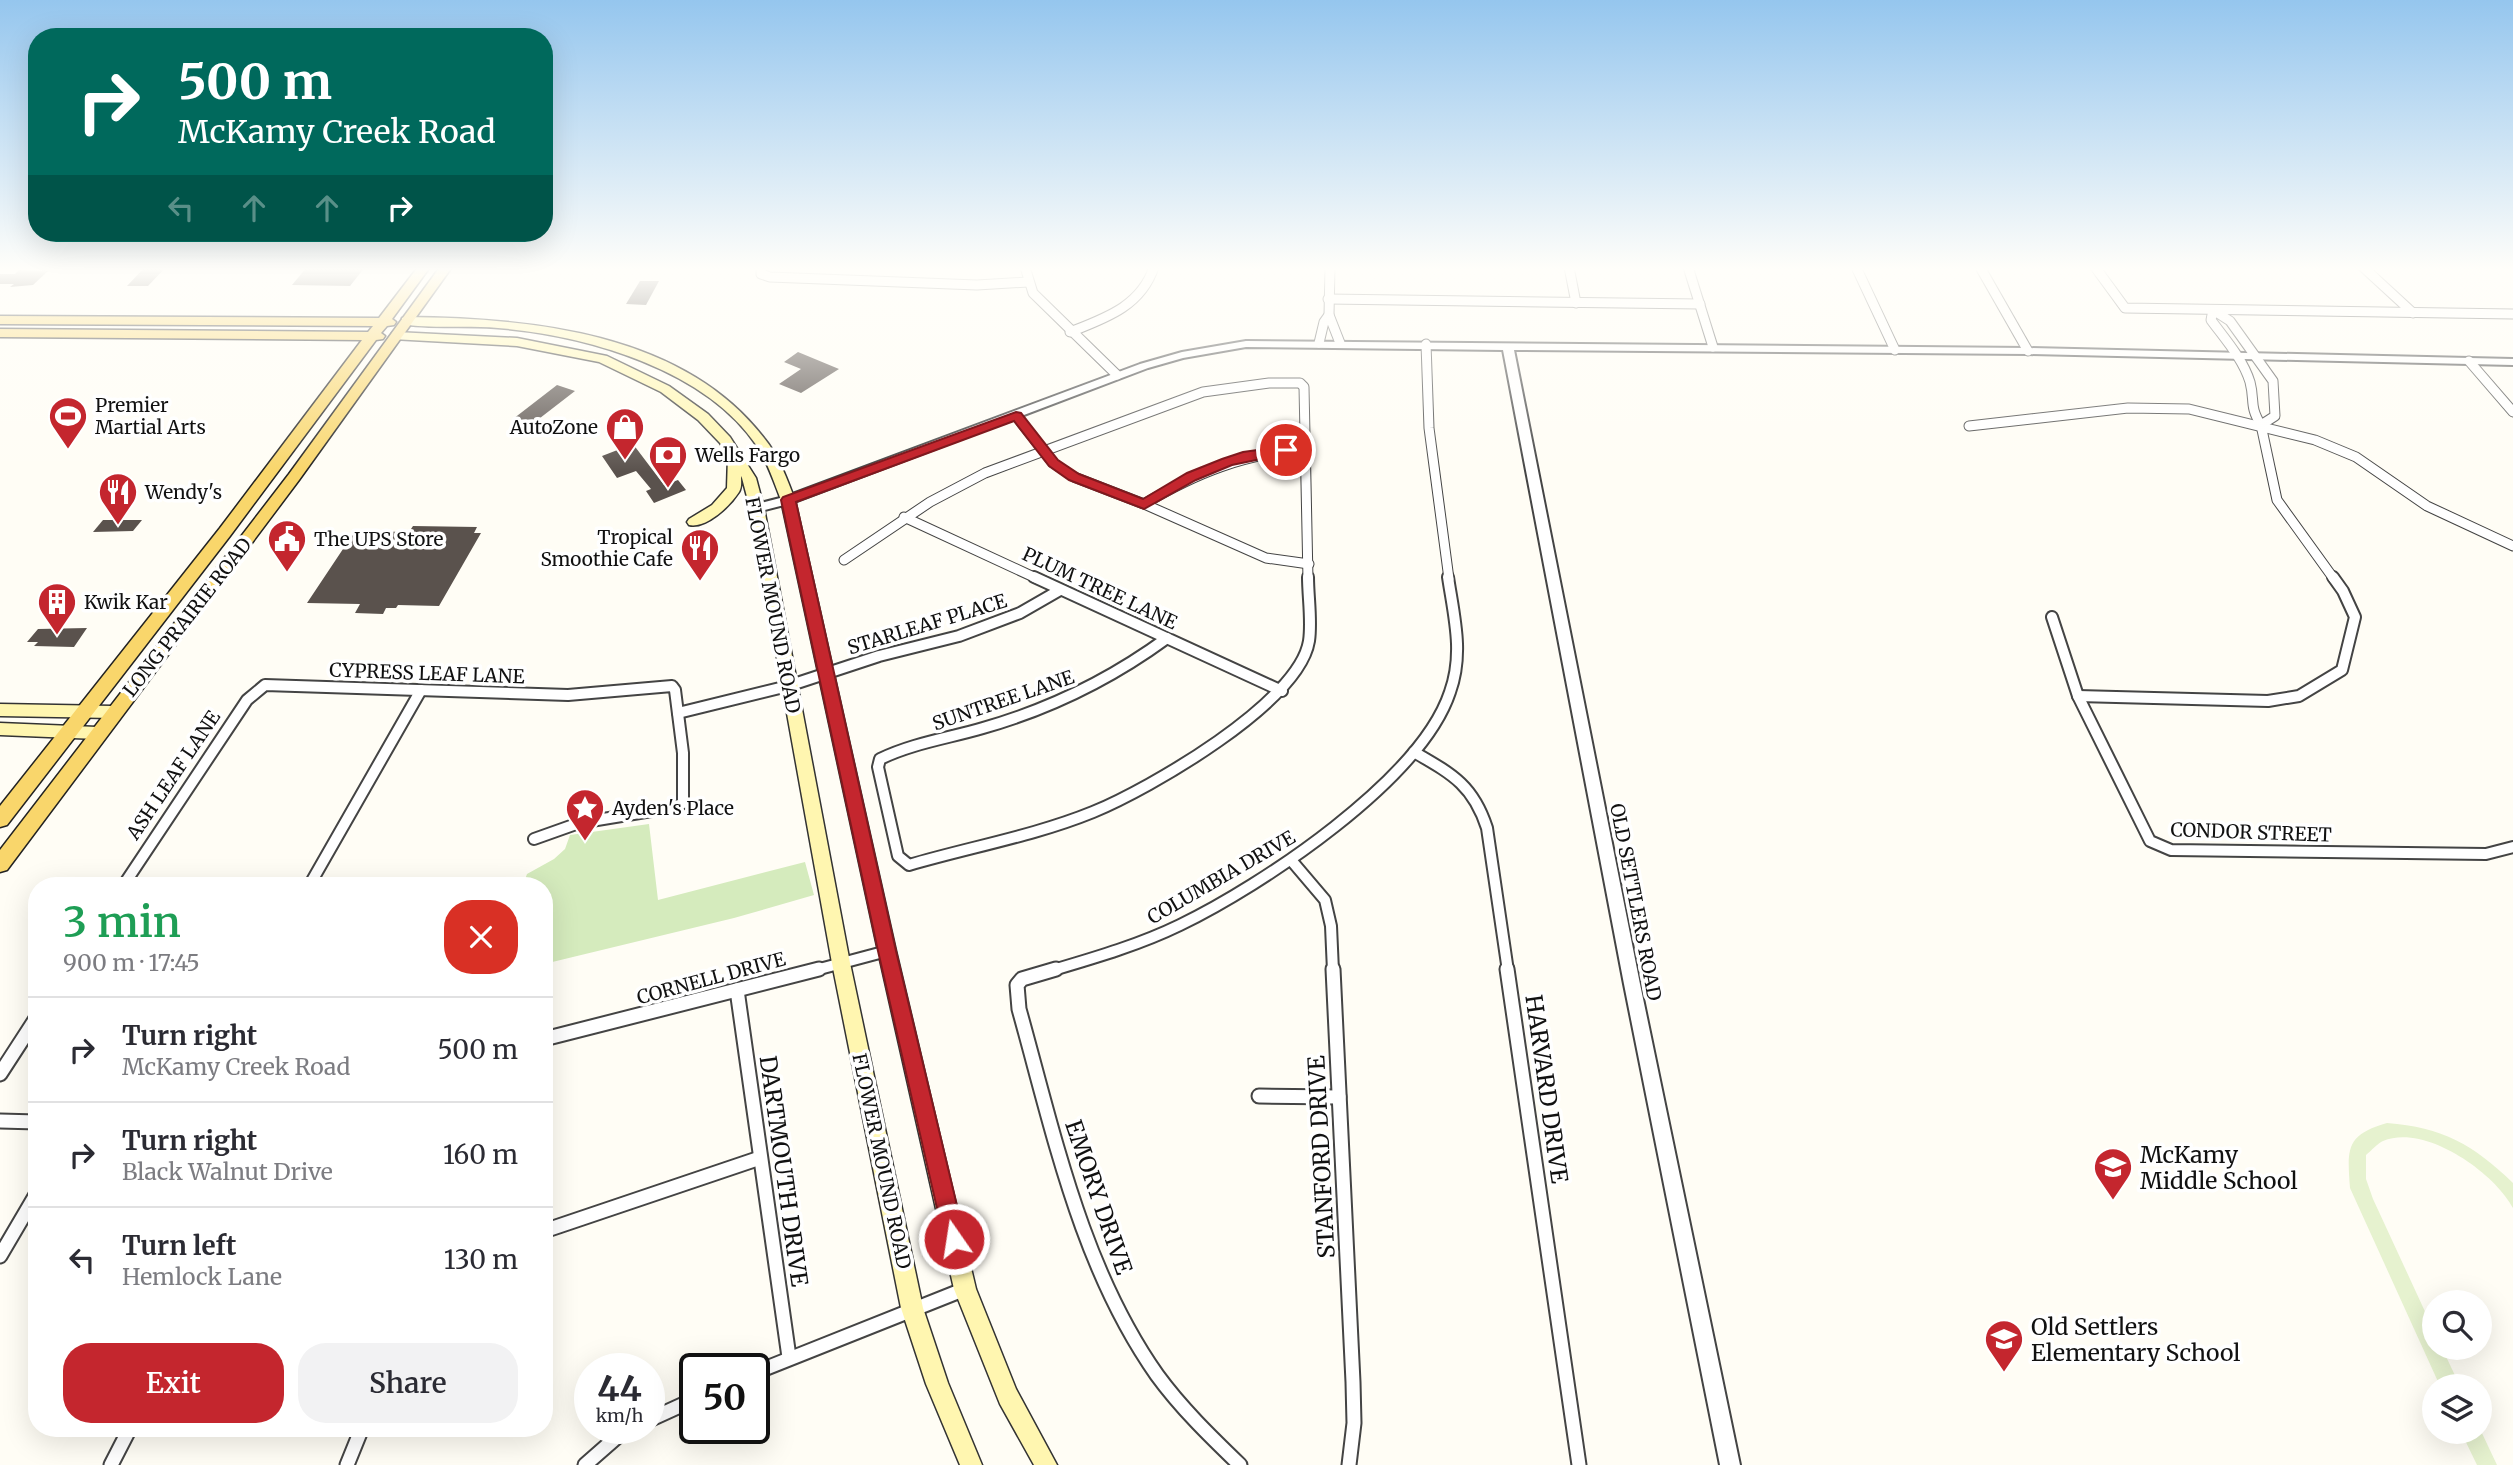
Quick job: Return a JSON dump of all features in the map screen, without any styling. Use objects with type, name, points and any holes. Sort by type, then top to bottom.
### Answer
[{"type":"main road","name":"FLOWER MOUND ROAD","points":[[280,335],[487,338],[577,352],[624,368],[676,395],[703,417],[736,455],[749,478],[757,508],[841,963],[912,1308],[937,1384],[971,1465]]},
{"type":"main road","name":"FLOWER MOUND ROAD","points":[[576,335],[647,358],[694,383],[730,408],[759,439],[788,500],[887,951],[965,1289],[1008,1396],[1046,1465]]},
{"type":"main road","name":"LONG PRAIRIE ROAD","points":[[0,820],[225,532],[372,336]]},
{"type":"main road","name":"LONG PRAIRIE ROAD","points":[[0,864],[245,541],[396,336]]},
{"type":"main road","points":[[676,395],[694,383]]},
{"type":"main road","points":[[245,541],[239,534],[240,529],[280,472],[284,455]]},
{"type":"main road","points":[[694,522],[717,508],[734,489],[736,455]]},
{"type":"main road","points":[[196,604],[193,594],[229,543],[225,532]]},
{"type":"main road","points":[[0,710],[113,712]]},
{"type":"main road","points":[[0,729],[97,733]]},
{"type":"street","points":[[1075,335],[1117,375]]},
{"type":"street","points":[[1319,343],[1321,335]]},
{"type":"street","points":[[1337,335],[1340,343]]},
{"type":"street","points":[[1709,335],[1713,347]]},
{"type":"street","points":[[1888,335],[1895,350]]},
{"type":"street","points":[[2019,335],[2028,351]]},
{"type":"street","points":[[2078,696],[2267,701],[2299,696],[2342,670],[2355,617],[2343,591],[2277,500],[2261,425],[2252,411],[2250,383],[2238,357],[2222,335]]},
{"type":"street","points":[[2241,335],[2273,381],[2275,416],[2261,425]]},
{"type":"street","points":[[757,508],[788,500],[1016,416],[1117,375],[1163,360],[1246,344],[2028,351],[2513,362]]},
{"type":"street","name":"COLUMBIA DRIVE","points":[[1017,985],[1023,979],[1114,951],[1177,927],[1291,860],[1343,820],[1414,752],[1450,695],[1458,676],[1459,657],[1429,428],[1426,344]]},
{"type":"street","name":"OLD SETTLERS ROAD","points":[[1508,345],[1632,984],[1730,1465]]},
{"type":"street","points":[[2469,361],[2513,412]]},
{"type":"street","points":[[844,560],[904,517],[953,487],[1125,419],[1203,392],[1256,384],[1300,383],[1304,387],[1309,641],[1300,667],[1282,691]]},
{"type":"street","points":[[1969,426],[2128,408],[2189,409],[2315,440],[2356,457],[2427,506],[2513,546]]},
{"type":"street","points":[[1016,416],[1053,463],[1074,477],[1144,504],[1266,558],[1309,564]]},
{"type":"street","points":[[1144,504],[1191,477],[1235,459],[1267,452],[1305,449]]},
{"type":"street","name":"PLUM TREE LANE","points":[[904,517],[1282,691]]},
{"type":"street","name":"STARLEAF PLACE","points":[[678,713],[788,686],[879,656],[993,624],[1060,590]]},
{"type":"street","name":"CONDOR STREET","points":[[2052,617],[2078,696],[2150,841],[2171,850],[2486,854],[2513,847]]},
{"type":"street","name":"SUNTREE LANE","points":[[1167,638],[1112,677],[1065,699],[1005,722],[880,759],[878,767],[898,856],[909,865],[1021,836],[1093,812],[1182,765],[1250,718],[1282,691]]},
{"type":"street","name":"CYPRESS LEAF LANE","points":[[258,688],[273,685],[568,695],[672,686],[678,713]]},
{"type":"street","name":"ASH LEAF LANE","points":[[128,877],[247,700],[258,688]]},
{"type":"street","points":[[314,877],[421,690]]},
{"type":"street","points":[[534,839],[540,833],[565,826],[676,807],[683,803],[683,753],[678,713]]},
{"type":"street","name":"HARVARD DRIVE","points":[[1414,752],[1458,778],[1469,788],[1477,799],[1488,828],[1579,1465]]},
{"type":"street","name":"STANFORD DRIVE","points":[[1291,860],[1318,889],[1329,911],[1353,1382],[1354,1423],[1349,1465]]},
{"type":"street","name":"CORNELL DRIVE","points":[[553,1037],[887,951]]},
{"type":"street","name":"EMORY DRIVE","points":[[1017,985],[1023,1023],[1076,1208],[1099,1272],[1158,1376],[1240,1465]]},
{"type":"street","name":"DARTMOUTH DRIVE","points":[[737,990],[789,1357]]},
{"type":"street","points":[[0,1074],[28,1031]]},
{"type":"street","points":[[1259,1096],[1339,1097]]},
{"type":"street","points":[[0,1121],[28,1122]]},
{"type":"street","points":[[553,1228],[760,1158]]},
{"type":"street","points":[[0,1256],[28,1208]]},
{"type":"street","points":[[770,1366],[965,1289]]},
{"type":"street","points":[[111,1465],[125,1437]]},
{"type":"street","points":[[346,1465],[358,1437]]},
{"type":"street","points":[[585,1465],[594,1454],[609,1444]]},
{"type":"green space","points":[[649,824],[658,900],[805,862],[814,895],[734,918],[553,962],[553,877],[526,877],[565,849],[570,835]]},
{"type":"green space","points":[[2387,1123],[2441,1134],[2485,1158],[2513,1183],[2513,1208],[2504,1194],[2475,1167],[2438,1145],[2418,1139],[2400,1137],[2383,1141],[2366,1155],[2366,1179],[2373,1199],[2422,1305],[2422,1346],[2350,1188],[2349,1163],[2352,1145],[2356,1138]]},
{"type":"green space","points":[[2428,1360],[2448,1360],[2454,1374],[2435,1374]]},
{"type":"green space","points":[[2467,1444],[2487,1444],[2497,1465],[2477,1465]]},
{"type":"building","points":[[798,352],[839,369],[801,393],[779,384],[801,369],[784,362]]},
{"type":"building","points":[[557,385],[575,391],[531,425],[513,419]]},
{"type":"building","points":[[633,444],[664,485],[678,480],[686,490],[654,503],[646,491],[651,489],[636,471],[617,478],[602,456]]},
{"type":"building","name":"Wendy's","points":[[103,520],[142,520],[133,531],[93,532]]},
{"type":"building","points":[[413,526],[477,527],[474,533],[481,533],[439,606],[398,605],[396,608],[386,608],[383,614],[355,613],[360,604],[307,603],[355,531],[409,532]]},
{"type":"building","name":"Kwik Kar","points":[[87,628],[74,647],[34,646],[38,642],[27,642],[38,629]]},
{"type":"place","name":"Premier Martial Arts","points":[[68,450]]},
{"type":"place","name":"AutoZone","points":[[625,461]]},
{"type":"place","name":"Wells Fargo","points":[[668,489]]},
{"type":"place","name":"Wendy's","points":[[118,526]]},
{"type":"place","name":"The UPS Store","points":[[287,573]]},
{"type":"place","name":"Tropical Smoothie Cafe","points":[[700,582]]},
{"type":"place","name":"Kwik Kar","points":[[57,636]]},
{"type":"place","name":"Ayden's Place","points":[[585,842]]},
{"type":"place","name":"McKamy Middle School","points":[[2113,1201]]},
{"type":"place","name":"Old Settlers Elementary School","points":[[2004,1373]]},
{"type":"route","points":[[954,1239],[887,951],[788,500],[1016,416],[1053,463],[1074,477],[1144,504],[1191,477],[1227,462],[1243,456],[1286,450]]}]
